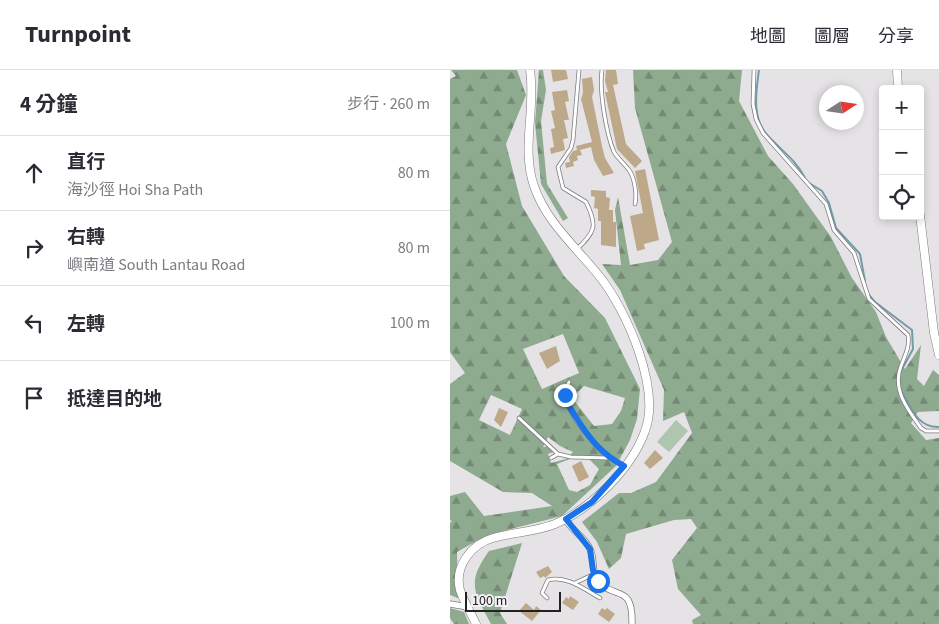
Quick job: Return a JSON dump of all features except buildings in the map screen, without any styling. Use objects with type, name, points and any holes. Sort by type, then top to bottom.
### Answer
[{"type":"main road","points":[[476,624],[460,588],[460,573],[465,560],[475,547],[493,538],[541,529],[566,519],[592,502],[624,466],[646,430],[650,408],[648,384],[618,304],[601,278],[548,215],[531,178],[529,151],[532,93],[530,70]]},
{"type":"main road","points":[[896,70],[898,85]]},
{"type":"main road","points":[[921,220],[935,342],[939,355]]},
{"type":"street","points":[[566,519],[590,549],[594,574],[602,584],[629,600],[632,608],[632,624]]},
{"type":"street","points":[[450,604],[468,608]]},
{"type":"lane","points":[[576,249],[592,236],[594,227],[586,202],[563,188],[558,168],[569,152],[573,140],[579,70]]},
{"type":"lane","points":[[602,70],[602,97],[612,146],[617,157],[632,174],[637,197],[635,204]]},
{"type":"lane","points":[[754,70],[753,104],[756,119],[770,142],[826,204],[834,230],[854,253],[869,299],[908,335],[908,350],[897,382],[900,394],[921,428],[926,431],[939,431]]},
{"type":"lane","points":[[569,382],[565,390],[567,404],[592,443],[610,458],[624,466]]},
{"type":"lane","points":[[519,418],[558,454],[571,457],[610,458]]},
{"type":"lane","points":[[551,458],[558,454]]},
{"type":"lane","points":[[574,583],[594,574]]},
{"type":"lane","points":[[547,598],[542,593],[543,586],[548,580],[556,577],[574,583],[600,598]]},
{"type":"green space","points":[[451,70],[517,70],[526,95],[506,144],[522,206],[564,276],[605,318],[640,389],[637,419],[630,440],[616,466],[562,516],[480,539],[457,552],[458,598],[450,595],[450,523],[452,521],[450,520],[450,496],[465,492],[484,516],[552,506],[532,493],[503,492],[450,461],[450,384],[465,373],[450,352],[450,79],[456,76]],"holes":[[[563,334],[579,373],[542,389],[523,349]],[[584,386],[625,398],[621,411],[612,424],[594,426],[572,398]],[[491,395],[522,409],[510,435],[479,420]],[[548,437],[560,446],[573,452],[566,459],[551,463],[548,454],[553,452],[551,446],[543,447]],[[570,459],[589,459],[599,469],[590,485],[577,492],[569,490],[557,464]]]},
{"type":"green space","points":[[539,70],[543,70],[546,90],[541,121],[547,184],[568,218],[563,221],[541,184],[535,123]]},
{"type":"green space","points":[[633,70],[742,70],[739,101],[768,156],[793,184],[831,237],[852,278],[876,312],[886,337],[905,369],[921,345],[917,379],[924,386],[933,370],[939,375],[939,411],[918,412],[911,423],[926,440],[939,438],[939,624],[693,624],[692,620],[701,615],[678,589],[672,560],[697,528],[691,519],[674,520],[626,534],[621,558],[609,569],[597,542],[582,522],[619,493],[631,493],[656,482],[692,433],[684,412],[663,421],[664,390],[620,290],[602,264],[621,265],[615,210],[618,197],[630,265],[658,260],[672,242],[635,108]]},
{"type":"green space","points":[[676,420],[688,431],[669,452],[657,442]]},
{"type":"green space","points":[[522,543],[500,613],[507,624],[491,624],[480,604],[475,588],[477,571],[489,551]]},
{"type":"green space","points":[[450,608],[464,612],[469,624],[454,624],[450,618]]},
{"type":"waterway","points":[[759,70],[756,105],[759,122],[763,130],[793,161],[805,178]]},
{"type":"waterway","points":[[809,183],[822,191],[829,203],[836,228],[860,254],[865,281]]},
{"type":"waterway","points":[[869,295],[875,302],[912,330],[913,349],[901,371]]},
{"type":"waterway","points":[[902,392],[920,421],[939,427]]},
{"type":"route","points":[[565,395],[567,404],[592,443],[610,458],[624,466],[592,502],[566,519],[572,529],[588,544],[592,554],[593,570],[598,581]]}]
